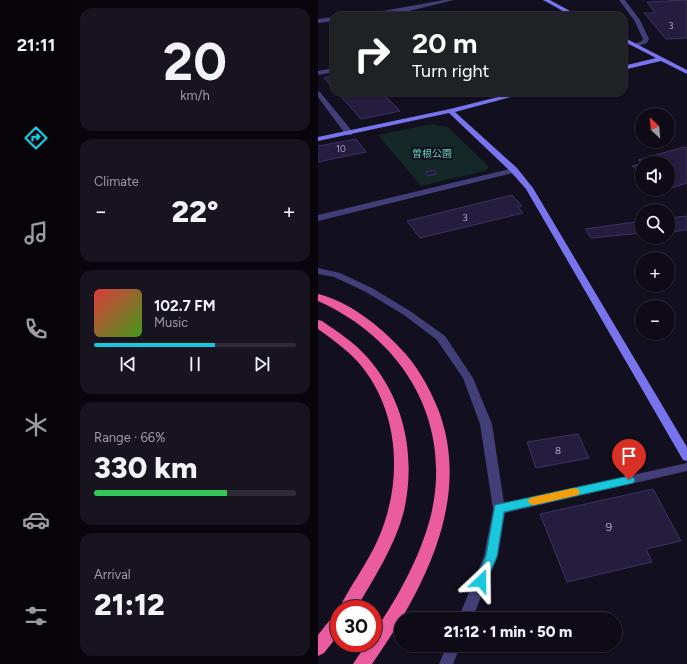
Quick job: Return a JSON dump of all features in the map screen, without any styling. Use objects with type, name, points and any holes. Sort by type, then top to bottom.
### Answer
[{"type":"highway","points":[[318,297],[340,307],[367,324],[390,344],[409,366],[424,391],[436,421],[442,456],[442,492],[432,537],[418,570],[394,617],[362,664]]},
{"type":"highway","points":[[318,324],[333,333],[355,352],[374,374],[389,400],[400,433],[403,471],[395,512],[377,560],[353,600]]},
{"type":"highway","points":[[318,648],[330,633]]},
{"type":"street","points":[[387,12],[451,0]]},
{"type":"street","points":[[546,0],[568,12]]},
{"type":"street","points":[[622,0],[637,20],[646,39],[645,42],[634,44]]},
{"type":"street","points":[[318,22],[330,20]]},
{"type":"street","points":[[627,41],[687,72]]},
{"type":"street","points":[[627,67],[661,59]]},
{"type":"street","points":[[318,73],[330,71]]},
{"type":"street","points":[[318,93],[349,133]]},
{"type":"street","points":[[318,139],[450,111],[510,96]]},
{"type":"street","points":[[450,111],[514,170],[529,188],[687,457]]},
{"type":"street","points":[[318,218],[514,170]]},
{"type":"street","points":[[318,271],[337,275],[370,290],[407,312],[441,338],[468,378],[486,424],[499,508],[492,556],[468,612]]},
{"type":"street","points":[[499,508],[687,467]]},
{"type":"street","points":[[446,664],[451,652]]},
{"type":"green space","name":"曽根公園","points":[[431,124],[448,127],[489,167],[485,171],[421,186],[378,135]]},
{"type":"building","points":[[687,0],[687,38],[666,39],[644,13],[655,13],[647,2]]},
{"type":"building","points":[[330,77],[330,85],[324,78]]},
{"type":"building","points":[[341,96],[385,96],[400,111],[361,119]]},
{"type":"building","points":[[356,139],[366,152],[318,162],[318,146]]},
{"type":"building","points":[[684,147],[687,148],[687,183],[675,187],[675,156],[652,156]]},
{"type":"building","points":[[434,170],[437,174],[428,176],[425,172]]},
{"type":"building","points":[[512,195],[522,206],[518,207],[523,213],[420,238],[407,221]]},
{"type":"building","points":[[687,216],[687,230],[675,231],[675,217]]},
{"type":"building","points":[[635,222],[635,234],[591,238],[585,229]]},
{"type":"building","points":[[578,434],[589,458],[536,468],[527,442]]},
{"type":"building","points":[[653,489],[681,541],[646,549],[652,562],[567,582],[540,514]]},
{"type":"slow traffic","points":[[534,501],[574,492]]},
{"type":"route","points":[[481,581],[492,556],[499,508],[629,480]]}]
